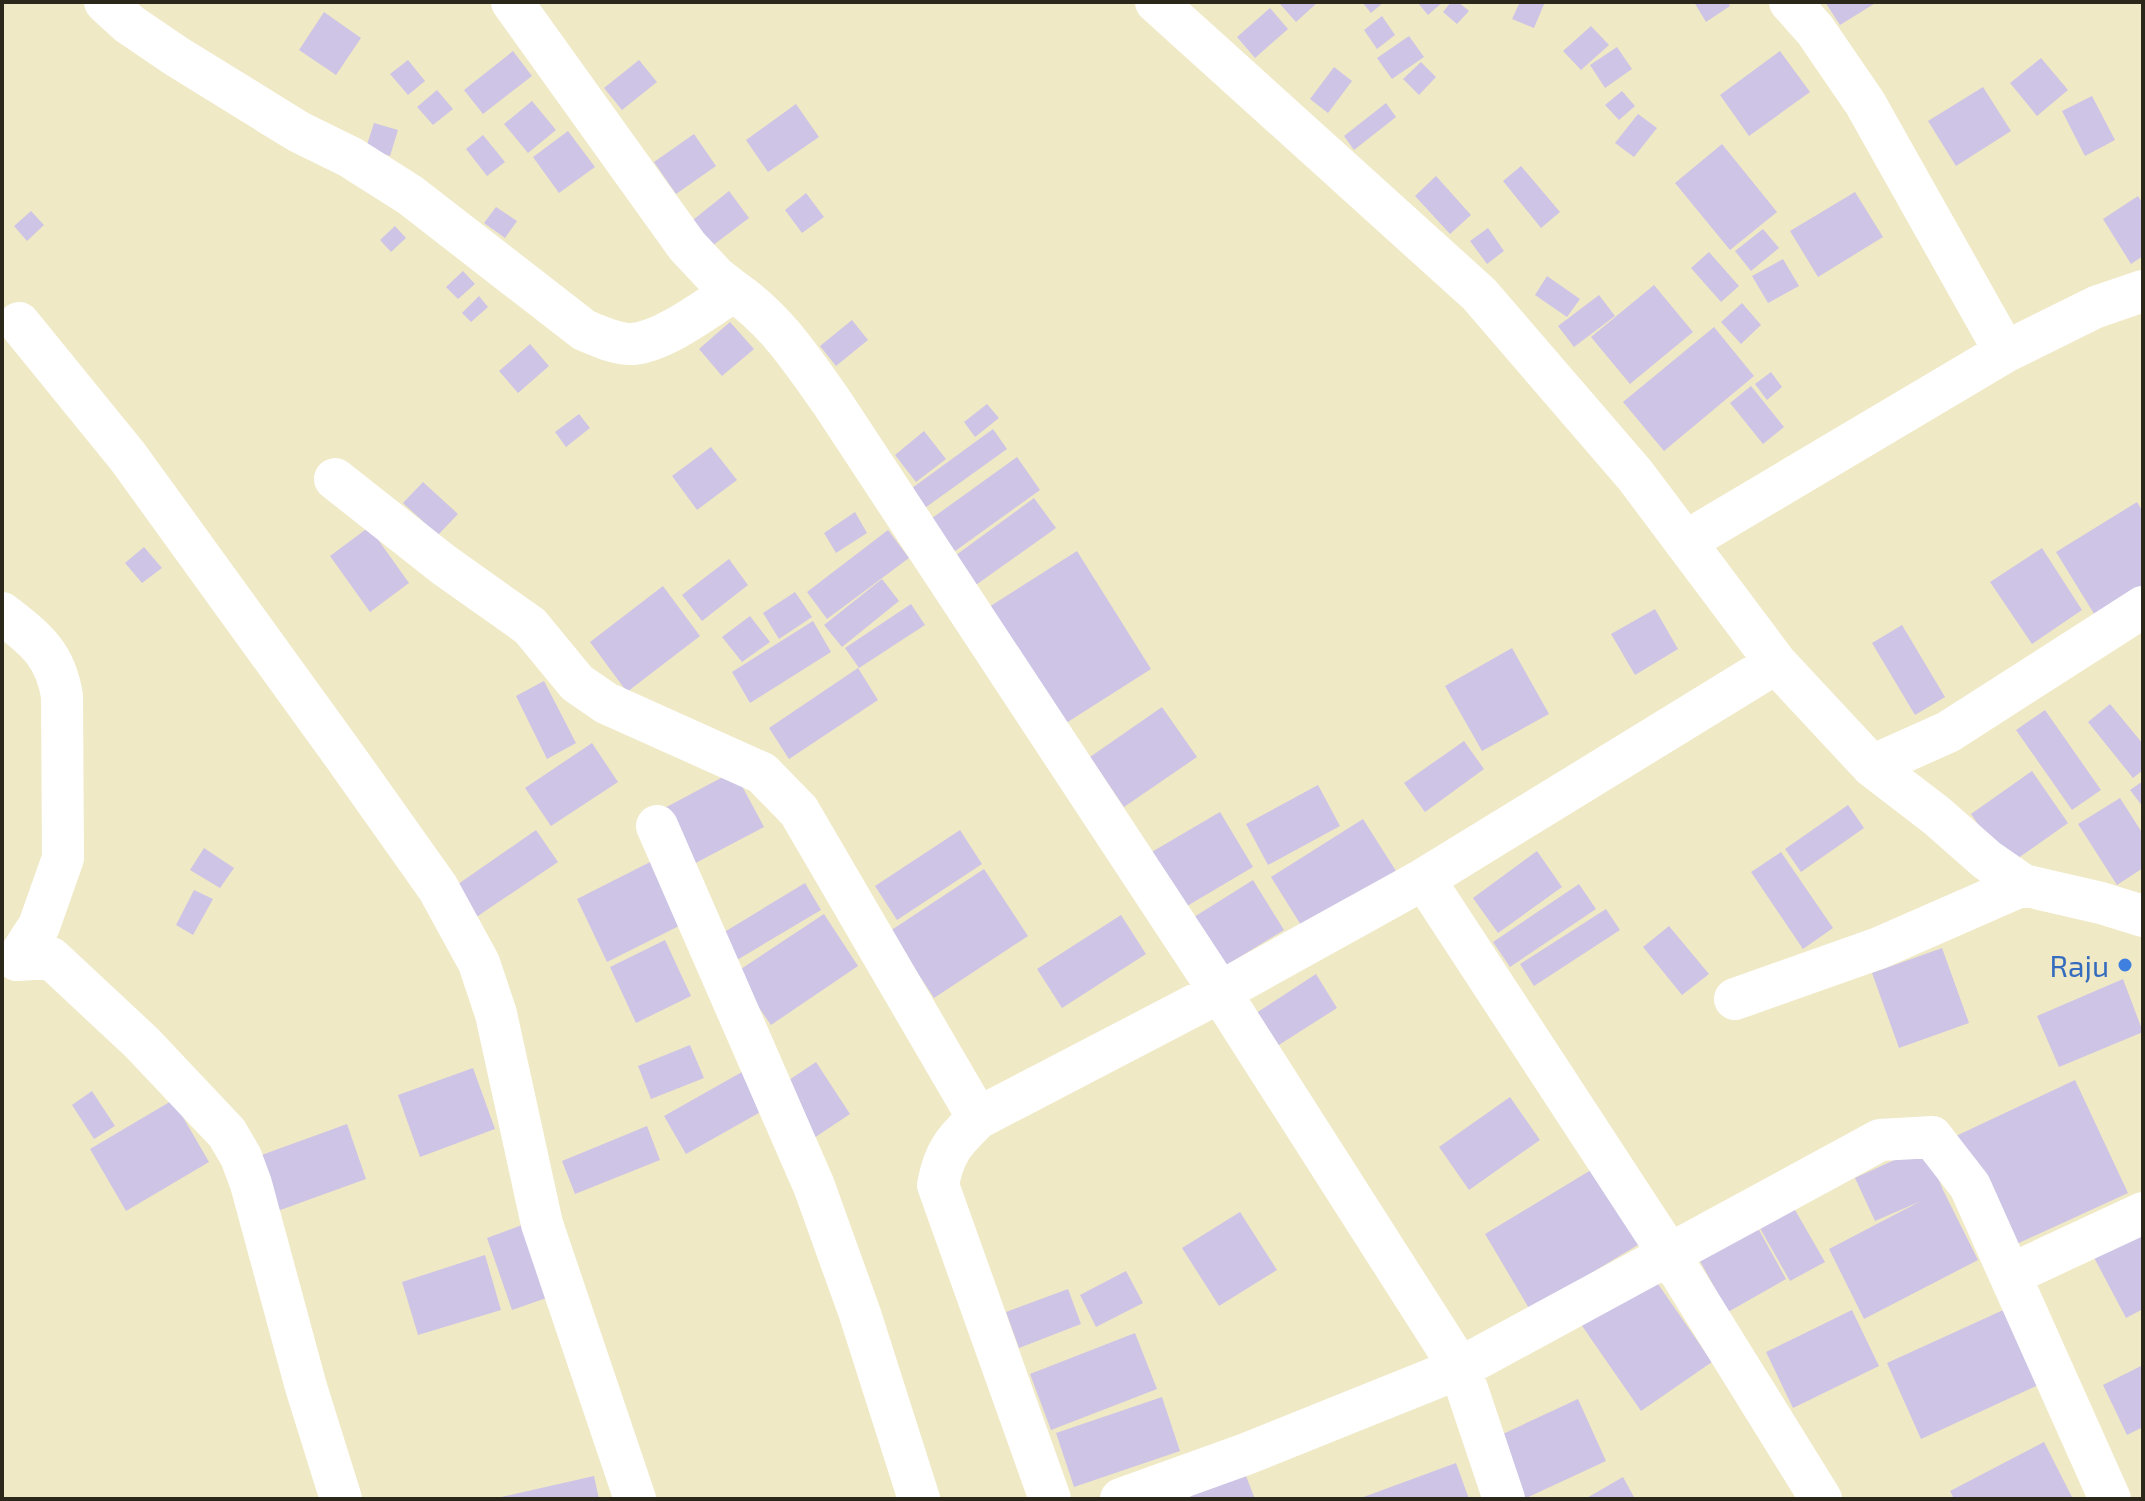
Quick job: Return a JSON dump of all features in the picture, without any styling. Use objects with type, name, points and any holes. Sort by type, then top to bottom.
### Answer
[{"type":"street","points":[[105,2],[129,24],[176,56],[299,132],[350,157],[410,195],[584,330],[632,344],[657,338],[734,291]]},
{"type":"street","points":[[512,2],[687,246],[716,277],[760,309],[788,340],[822,389],[1220,992],[1460,1368],[1504,1499]]},
{"type":"street","points":[[1156,2],[1479,294],[1635,475],[1776,663],[1872,766],[1937,816],[1987,860],[2023,885],[2143,916]]},
{"type":"street","points":[[1790,2],[1815,30],[1865,103],[2005,352]]},
{"type":"street","points":[[1685,542],[2005,352],[2096,307],[2143,291]]},
{"type":"street","points":[[19,323],[128,457],[343,754],[438,888],[479,963],[496,1014],[542,1224],[635,1499]]},
{"type":"street","points":[[335,479],[444,565],[530,626],[577,683],[606,703],[762,773],[799,811],[978,1118]]},
{"type":"street","points":[[1872,766],[1948,732],[2143,607]]},
{"type":"street","points":[[2,613],[46,651],[58,673],[62,696],[63,858],[39,926],[7,964]]},
{"type":"street","points":[[1050,1499],[938,1185],[941,1166],[951,1144],[978,1118],[1220,992],[1424,879],[1776,663]]},
{"type":"street","points":[[657,826],[814,1186],[860,1314],[919,1499]]},
{"type":"street","points":[[1424,879],[1669,1254],[1821,1499]]},
{"type":"street","points":[[1735,999],[1879,948],[2023,885]]},
{"type":"street","points":[[7,964],[51,958],[142,1043],[227,1133],[241,1157],[251,1184],[302,1373],[341,1499]]},
{"type":"street","points":[[1121,1499],[1246,1454],[1460,1368],[1880,1140],[1932,1137],[1970,1186],[2110,1499]]},
{"type":"street","points":[[2010,1275],[2143,1213]]},
{"type":"building","points":[[1318,2],[1296,22],[1280,4]]},
{"type":"building","points":[[1362,2],[1384,2],[1371,13]]},
{"type":"building","points":[[1417,2],[1443,2],[1428,15]]},
{"type":"building","points":[[1451,2],[1458,2],[1469,11],[1457,24],[1443,12]]},
{"type":"building","points":[[1520,2],[1545,2],[1534,28],[1512,19]]},
{"type":"building","points":[[1694,2],[1728,2],[1730,6],[1706,22]]},
{"type":"building","points":[[1825,2],[1877,2],[1840,25]]},
{"type":"building","points":[[1270,8],[1288,29],[1255,58],[1237,37]]},
{"type":"building","points":[[324,12],[361,38],[336,75],[299,50]]},
{"type":"building","points":[[1382,16],[1395,35],[1377,49],[1364,30]]},
{"type":"building","points":[[1591,26],[1609,45],[1581,70],[1563,51]]},
{"type":"building","points":[[1409,36],[1424,57],[1392,79],[1377,58]]},
{"type":"building","points":[[1617,47],[1632,69],[1605,88],[1590,65]]},
{"type":"building","points":[[513,51],[532,76],[483,114],[464,90]]},
{"type":"building","points":[[1780,51],[1810,92],[1749,136],[1720,95]]},
{"type":"building","points":[[2041,58],[2068,90],[2037,116],[2010,83]]},
{"type":"building","points":[[408,60],[425,81],[408,95],[390,74]]},
{"type":"building","points":[[639,60],[657,82],[622,110],[604,88]]},
{"type":"building","points":[[1421,62],[1436,77],[1419,95],[1403,79]]},
{"type":"building","points":[[1334,67],[1352,81],[1328,113],[1310,99]]},
{"type":"building","points":[[1983,87],[2011,131],[1956,166],[1928,121]]},
{"type":"building","points":[[437,90],[453,109],[433,125],[417,107]]},
{"type":"building","points":[[1622,91],[1635,106],[1619,120],[1605,105]]},
{"type":"building","points":[[2092,96],[2115,140],[2085,156],[2062,111]]},
{"type":"building","points":[[532,101],[556,130],[528,153],[504,124]]},
{"type":"building","points":[[1386,103],[1396,117],[1354,150],[1344,136]]},
{"type":"building","points":[[796,104],[819,137],[768,172],[746,140]]},
{"type":"building","points":[[1638,114],[1657,128],[1634,157],[1615,143]]},
{"type":"building","points":[[374,123],[398,130],[390,156],[366,148]]},
{"type":"building","points":[[568,131],[595,167],[559,193],[533,157]]},
{"type":"building","points":[[694,134],[716,166],[676,194],[654,162]]},
{"type":"building","points":[[483,135],[505,162],[487,176],[466,149]]},
{"type":"building","points":[[1722,144],[1777,212],[1730,250],[1675,183]]},
{"type":"building","points":[[1521,166],[1560,212],[1541,228],[1503,181]]},
{"type":"building","points":[[1436,176],[1471,215],[1450,234],[1415,196]]},
{"type":"building","points":[[729,191],[749,218],[712,246],[693,220]]},
{"type":"building","points":[[1855,192],[1883,237],[1818,277],[1790,231]]},
{"type":"building","points":[[806,193],[824,217],[802,233],[785,210]]},
{"type":"building","points":[[2138,196],[2143,204],[2143,256],[2131,264],[2103,219]]},
{"type":"building","points":[[496,207],[517,221],[505,238],[484,223]]},
{"type":"building","points":[[31,211],[44,225],[27,241],[14,226]]},
{"type":"building","points":[[395,226],[406,238],[391,252],[380,240]]},
{"type":"building","points":[[1488,228],[1504,251],[1487,264],[1470,241]]},
{"type":"building","points":[[1763,229],[1779,248],[1751,271],[1735,251]]},
{"type":"building","points":[[1709,252],[1739,286],[1721,302],[1691,268]]},
{"type":"building","points":[[1783,259],[1799,286],[1768,303],[1752,276]]},
{"type":"building","points":[[463,271],[475,284],[458,299],[446,287]]},
{"type":"building","points":[[1547,276],[1580,299],[1567,317],[1535,295]]},
{"type":"building","points":[[1654,285],[1693,332],[1630,384],[1591,337]]},
{"type":"building","points":[[1599,295],[1615,316],[1574,347],[1558,326]]},
{"type":"building","points":[[479,296],[488,307],[471,322],[462,313]]},
{"type":"building","points":[[1742,303],[1761,325],[1741,344],[1721,322]]},
{"type":"building","points":[[852,320],[868,340],[836,366],[820,346]]},
{"type":"building","points":[[730,322],[754,349],[722,376],[699,349]]},
{"type":"building","points":[[1714,327],[1754,376],[1664,451],[1623,402]]},
{"type":"building","points":[[530,344],[549,366],[518,393],[499,371]]},
{"type":"building","points":[[1771,372],[1782,387],[1767,400],[1755,384]]},
{"type":"building","points":[[1751,386],[1784,427],[1763,444],[1730,403]]},
{"type":"building","points":[[987,404],[999,418],[975,437],[964,422]]},
{"type":"building","points":[[579,414],[590,428],[566,447],[555,432]]},
{"type":"building","points":[[993,429],[1007,449],[922,510],[908,491]]},
{"type":"building","points":[[924,431],[946,459],[916,482],[895,455]]},
{"type":"building","points":[[711,447],[737,480],[697,510],[672,476]]},
{"type":"building","points":[[1017,457],[1040,490],[951,554],[928,521]]},
{"type":"building","points":[[423,482],[458,514],[438,535],[403,503]]},
{"type":"building","points":[[1034,498],[1056,528],[973,587],[952,558]]},
{"type":"building","points":[[2137,502],[2143,512],[2143,588],[2096,617],[2056,552]]},
{"type":"building","points":[[855,512],[867,533],[836,553],[824,533]]},
{"type":"building","points":[[369,527],[409,583],[370,612],[330,556]]},
{"type":"building","points":[[888,530],[909,558],[827,619],[807,592]]},
{"type":"building","points":[[144,547],[162,568],[142,583],[125,563]]},
{"type":"building","points":[[2042,548],[2082,610],[2032,644],[1990,582]]},
{"type":"building","points":[[1077,551],[1151,669],[1063,725],[989,607]]},
{"type":"building","points":[[729,559],[748,585],[702,621],[682,595]]},
{"type":"building","points":[[882,579],[899,601],[842,647],[824,625]]},
{"type":"building","points":[[663,586],[700,636],[627,692],[590,642]]},
{"type":"building","points":[[795,592],[812,617],[779,639],[763,613]]},
{"type":"building","points":[[911,604],[925,625],[859,668],[845,648]]},
{"type":"building","points":[[1655,609],[1678,649],[1635,675],[1611,634]]},
{"type":"building","points":[[750,616],[770,642],[742,662],[722,637]]},
{"type":"building","points":[[813,621],[831,652],[750,703],[732,672]]},
{"type":"building","points":[[1902,625],[1945,697],[1915,715],[1872,643]]},
{"type":"building","points":[[1512,648],[1549,714],[1482,751],[1445,686]]},
{"type":"building","points":[[858,668],[878,700],[789,759],[769,728]]},
{"type":"building","points":[[544,681],[576,743],[547,759],[516,696]]},
{"type":"building","points":[[2110,704],[2143,744],[2143,770],[2133,778],[2088,722]]},
{"type":"building","points":[[1162,707],[1197,757],[1124,807],[1090,757]]},
{"type":"building","points":[[2045,710],[2101,790],[2072,810],[2016,730]]},
{"type":"building","points":[[1464,741],[1484,769],[1425,812],[1404,783]]},
{"type":"building","points":[[592,743],[618,782],[551,826],[525,788]]},
{"type":"building","points":[[734,771],[764,827],[688,867],[659,811]]},
{"type":"building","points":[[2032,771],[2068,823],[2007,866],[1971,814]]},
{"type":"building","points":[[2143,781],[2143,807],[2130,790]]},
{"type":"building","points":[[1318,785],[1340,826],[1268,865],[1246,824]]},
{"type":"building","points":[[2120,798],[2143,834],[2143,868],[2117,885],[2078,824]]},
{"type":"building","points":[[1848,805],[1864,828],[1801,872],[1785,849]]},
{"type":"building","points":[[1220,812],[1253,867],[1182,909],[1150,853]]},
{"type":"building","points":[[1363,819],[1396,871],[1304,930],[1271,877]]},
{"type":"building","points":[[536,830],[558,862],[472,920],[451,889]]},
{"type":"building","points":[[960,830],[982,864],[897,920],[875,886]]},
{"type":"building","points":[[204,848],[234,868],[220,888],[190,870]]},
{"type":"building","points":[[1537,851],[1562,887],[1498,933],[1473,898]]},
{"type":"building","points":[[1781,852],[1833,928],[1803,949],[1751,872]]},
{"type":"building","points":[[660,857],[691,920],[607,962],[577,899]]},
{"type":"building","points":[[984,869],[1028,936],[934,998],[890,931]]},
{"type":"building","points":[[1253,880],[1284,930],[1225,966],[1194,917]]},
{"type":"building","points":[[805,883],[821,910],[737,960],[721,934]]},
{"type":"building","points":[[1579,884],[1596,909],[1510,967],[1493,942]]},
{"type":"building","points":[[194,890],[213,899],[193,935],[176,925]]},
{"type":"building","points":[[1606,909],[1620,930],[1534,986],[1520,964]]},
{"type":"building","points":[[824,914],[858,966],[771,1025],[735,973]]},
{"type":"building","points":[[1121,915],[1146,954],[1062,1008],[1037,969]]},
{"type":"building","points":[[1669,926],[1709,974],[1682,995],[1643,947]]},
{"type":"building","points":[[665,940],[691,996],[636,1023],[610,967]]},
{"type":"building","points":[[1942,948],[1969,1023],[1899,1048],[1872,973]]},
{"type":"building","points":[[1316,974],[1337,1008],[1271,1050],[1250,1017]]},
{"type":"building","points":[[2123,979],[2143,1032],[2059,1067],[2037,1016]]},
{"type":"building","points":[[690,1045],[704,1078],[651,1099],[638,1066]]},
{"type":"building","points":[[816,1062],[850,1114],[814,1138],[780,1086]]},
{"type":"building","points":[[473,1068],[495,1129],[420,1157],[398,1095]]},
{"type":"building","points":[[749,1068],[771,1106],[686,1154],[664,1116]]},
{"type":"building","points":[[2075,1080],[2128,1193],[2008,1248],[1956,1136]]},
{"type":"building","points":[[92,1091],[115,1126],[94,1139],[72,1105]]},
{"type":"building","points":[[1510,1097],[1540,1140],[1469,1190],[1439,1147]]},
{"type":"building","points":[[173,1100],[209,1162],[126,1211],[90,1149]]},
{"type":"building","points":[[347,1124],[366,1179],[272,1213],[253,1158]]},
{"type":"building","points":[[647,1126],[660,1160],[575,1194],[562,1161]]},
{"type":"building","points":[[1925,1146],[1978,1260],[1864,1319],[1829,1249],[1921,1201],[1875,1221],[1855,1178]]},
{"type":"building","points":[[1596,1167],[1641,1243],[1530,1310],[1485,1234]]},
{"type":"building","points":[[1791,1203],[1825,1262],[1790,1281],[1757,1223]]},
{"type":"building","points":[[1240,1212],[1277,1270],[1219,1306],[1182,1248]]},
{"type":"building","points":[[1753,1219],[1786,1279],[1728,1312],[1695,1252]]},
{"type":"building","points":[[530,1222],[555,1295],[512,1310],[487,1238]]},
{"type":"building","points":[[2143,1227],[2143,1309],[2126,1318],[2089,1248]]},
{"type":"building","points":[[485,1255],[501,1310],[418,1335],[402,1282]]},
{"type":"building","points":[[1126,1271],[1143,1303],[1096,1327],[1080,1295]]},
{"type":"building","points":[[1649,1271],[1712,1362],[1641,1411],[1578,1320]]},
{"type":"building","points":[[1068,1289],[1081,1324],[1019,1348],[1006,1312]]},
{"type":"building","points":[[2012,1306],[2047,1381],[1921,1439],[1887,1363]]},
{"type":"building","points":[[1852,1310],[1879,1366],[1793,1408],[1766,1352]]},
{"type":"building","points":[[1135,1333],[1157,1389],[1051,1430],[1030,1374]]},
{"type":"building","points":[[2143,1365],[2143,1427],[2127,1435],[2103,1385]]},
{"type":"building","points":[[1162,1397],[1180,1451],[1074,1487],[1056,1433]]},
{"type":"building","points":[[1578,1399],[1606,1461],[1524,1499],[1492,1439]]},
{"type":"building","points":[[2044,1442],[2073,1499],[1954,1499],[1950,1491]]},
{"type":"building","points":[[1239,1458],[1255,1499],[1192,1499],[1184,1479]]},
{"type":"building","points":[[1456,1463],[1469,1499],[1358,1499]]},
{"type":"building","points":[[594,1476],[599,1499],[497,1499],[497,1498]]},
{"type":"building","points":[[1623,1477],[1635,1499],[1585,1499]]},
{"type":"place","name":"Raju","points":[[2125,965]]}]
